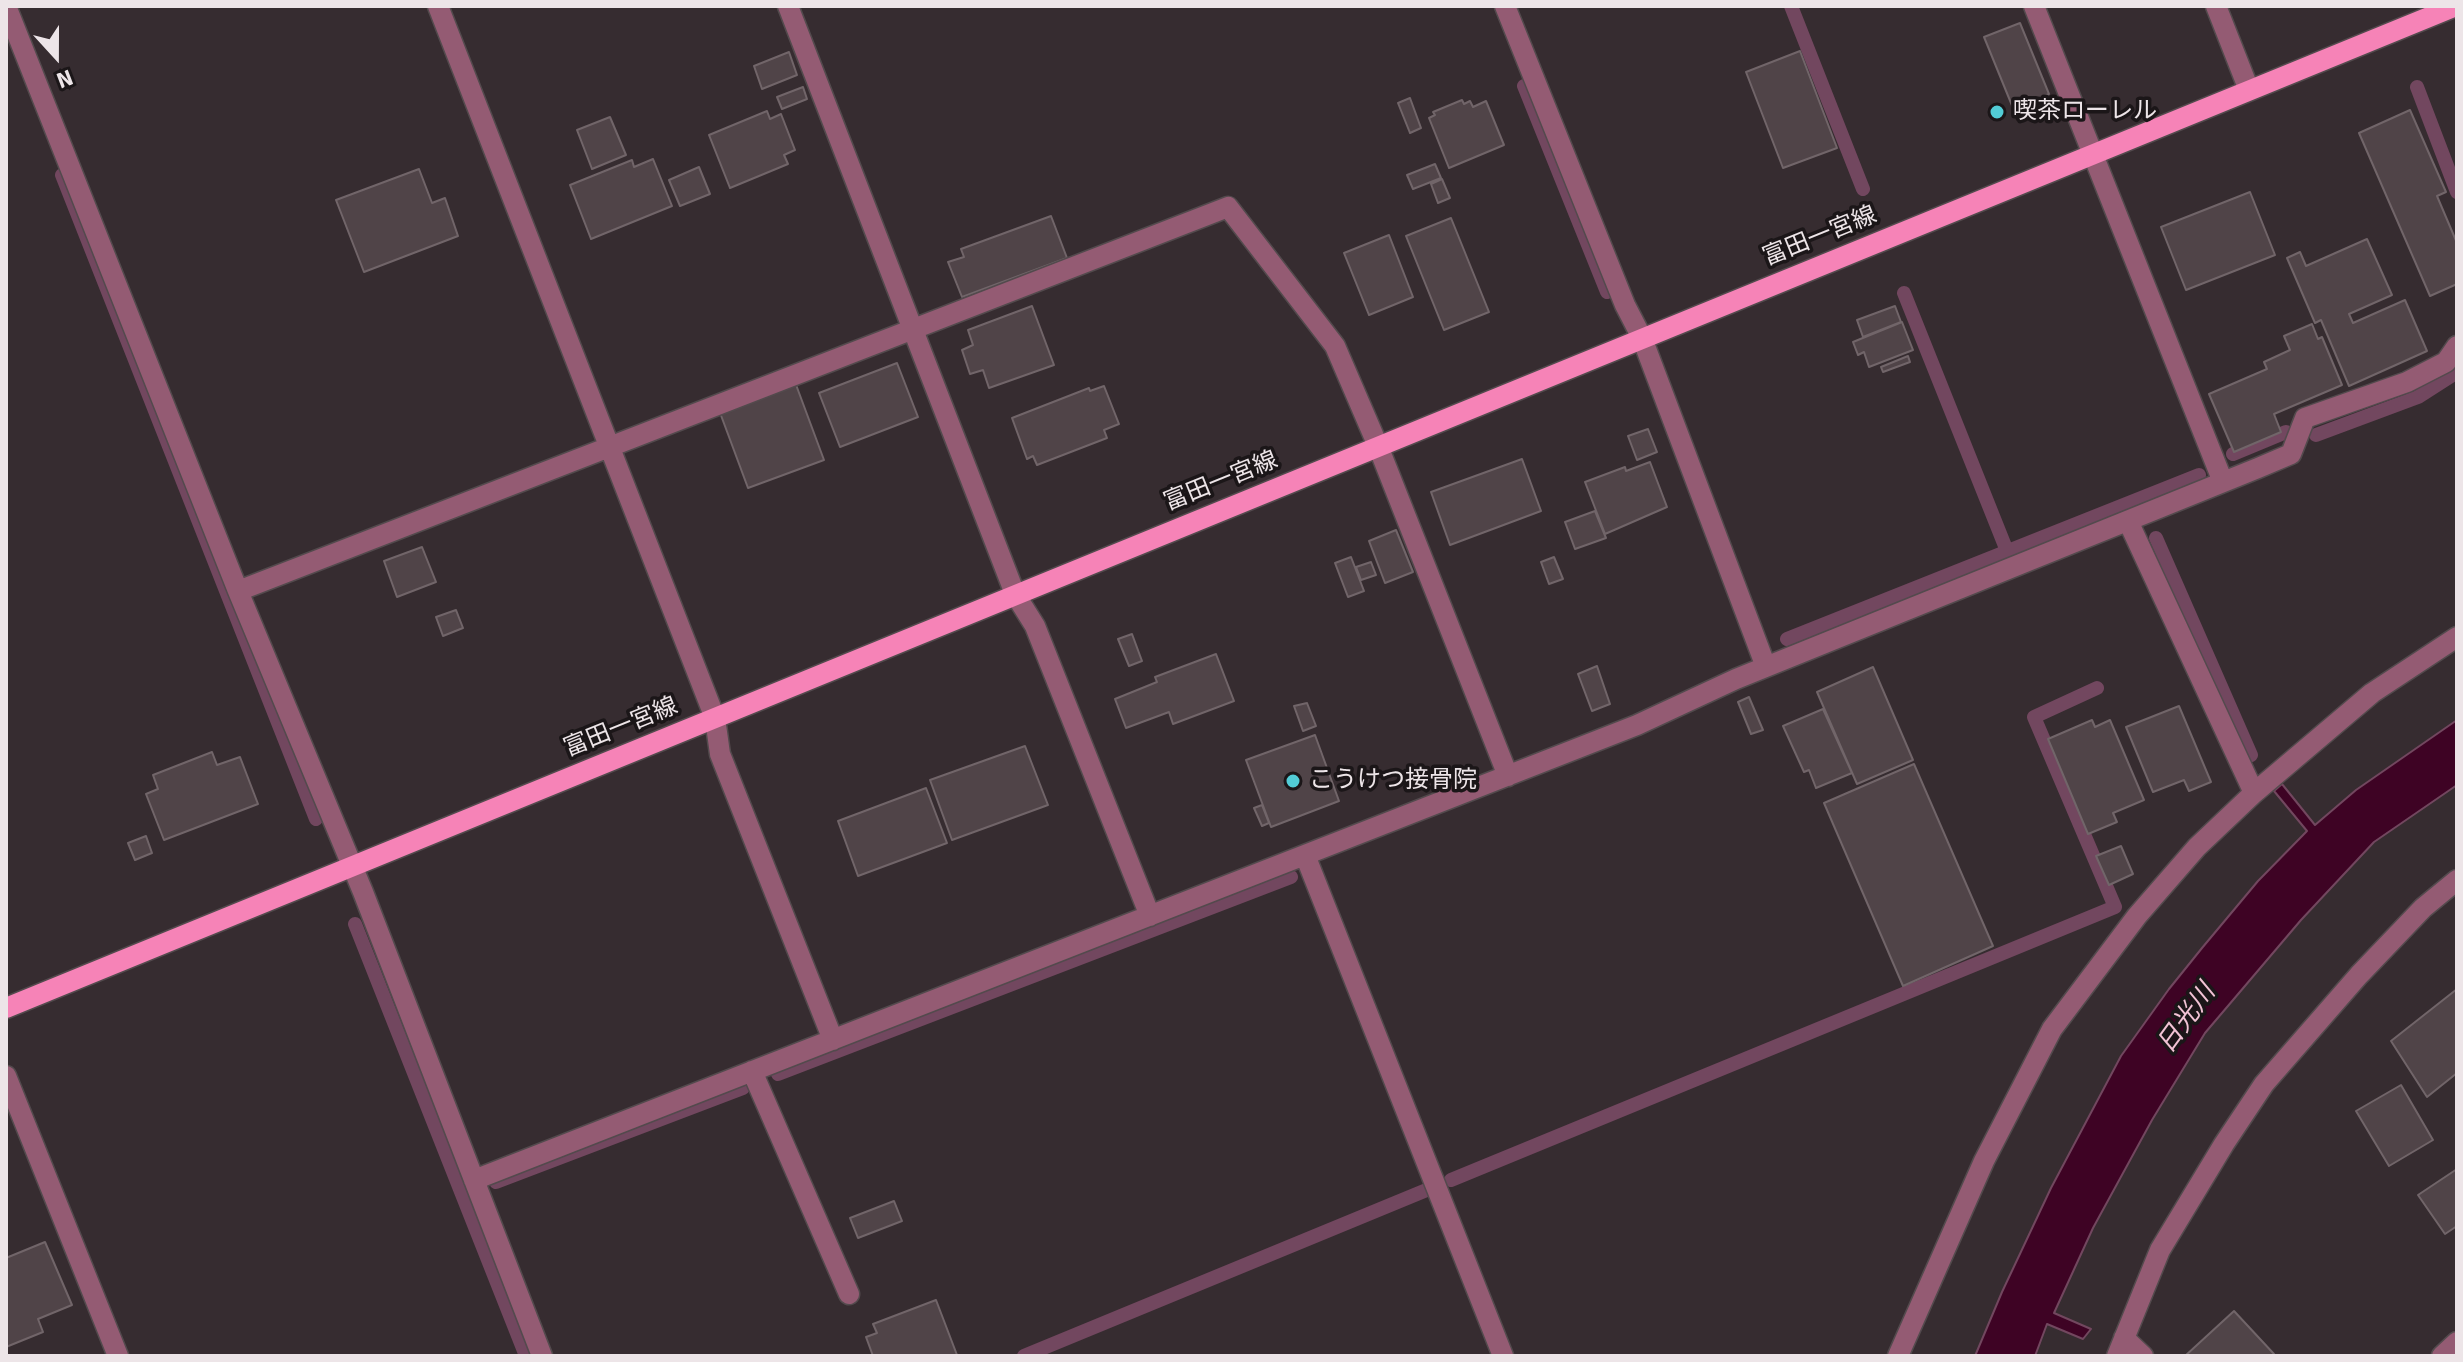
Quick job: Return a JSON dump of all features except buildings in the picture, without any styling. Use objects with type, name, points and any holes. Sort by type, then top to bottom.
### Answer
[{"type":"main road","name":"富田一宮線","points":[[6,1008],[2456,6]]},
{"type":"street","points":[[6,6],[238,591],[352,868],[542,1356]]},
{"type":"street","points":[[438,6],[715,718],[720,754],[833,1040]]},
{"type":"street","points":[[788,6],[1015,594],[1035,626],[1150,916]]},
{"type":"street","points":[[1505,6],[1625,305],[1642,338],[1766,667]]},
{"type":"street","points":[[2034,6],[2223,482]]},
{"type":"street","points":[[2216,6],[2249,90]]},
{"type":"street","points":[[238,591],[1228,207],[1335,346],[1378,446],[1508,776]]},
{"type":"street","points":[[474,1180],[1637,725],[1766,667],[2291,454],[2305,418],[2407,382],[2446,362],[2457,346]]},
{"type":"street","points":[[2128,521],[2254,793]]},
{"type":"street","points":[[1898,1356],[1984,1161],[2052,1029],[2137,916],[2197,847],[2254,793],[2372,693],[2457,637]]},
{"type":"street","points":[[1305,855],[1503,1356]]},
{"type":"street","points":[[2143,1356],[2120,1347],[2160,1250],[2224,1144],[2264,1084],[2359,975],[2423,908],[2457,880]]},
{"type":"street","points":[[752,1071],[849,1294]]},
{"type":"street","points":[[6,1076],[118,1356]]},
{"type":"street","points":[[2442,1356],[2457,1342]]},
{"type":"water","name":"日光川","points":[[2457,720],[2457,785],[2374,842],[2301,920],[2205,1033],[2152,1120],[2093,1228],[2054,1313],[2091,1329],[2083,1339],[2047,1324],[2035,1356],[1975,1356],[2051,1188],[2121,1056],[2202,948],[2258,881],[2307,831],[2274,791],[2282,784],[2315,825],[2356,790]]},
{"type":"waterway","points":[[1791,6],[1863,189]]},
{"type":"waterway","points":[[1524,86],[1607,292]]},
{"type":"waterway","points":[[2417,87],[2457,192]]},
{"type":"waterway","points":[[62,175],[316,819]]},
{"type":"waterway","points":[[1904,293],[2007,551]]},
{"type":"waterway","points":[[2316,435],[2418,397],[2457,372]]},
{"type":"waterway","points":[[2233,454],[2286,432]]},
{"type":"waterway","points":[[1787,639],[2199,475]]},
{"type":"waterway","points":[[2156,538],[2251,755]]},
{"type":"waterway","points":[[1451,1180],[2115,907],[2034,717],[2097,688]]},
{"type":"waterway","points":[[778,1074],[1291,877]]},
{"type":"waterway","points":[[355,924],[526,1356]]},
{"type":"waterway","points":[[496,1182],[743,1088]]},
{"type":"waterway","points":[[1024,1356],[1429,1189]]},
{"type":"place","name":"喫茶ローレル","points":[[1997,112]]},
{"type":"place","name":"こうけつ接骨院","points":[[1293,781]]}]
